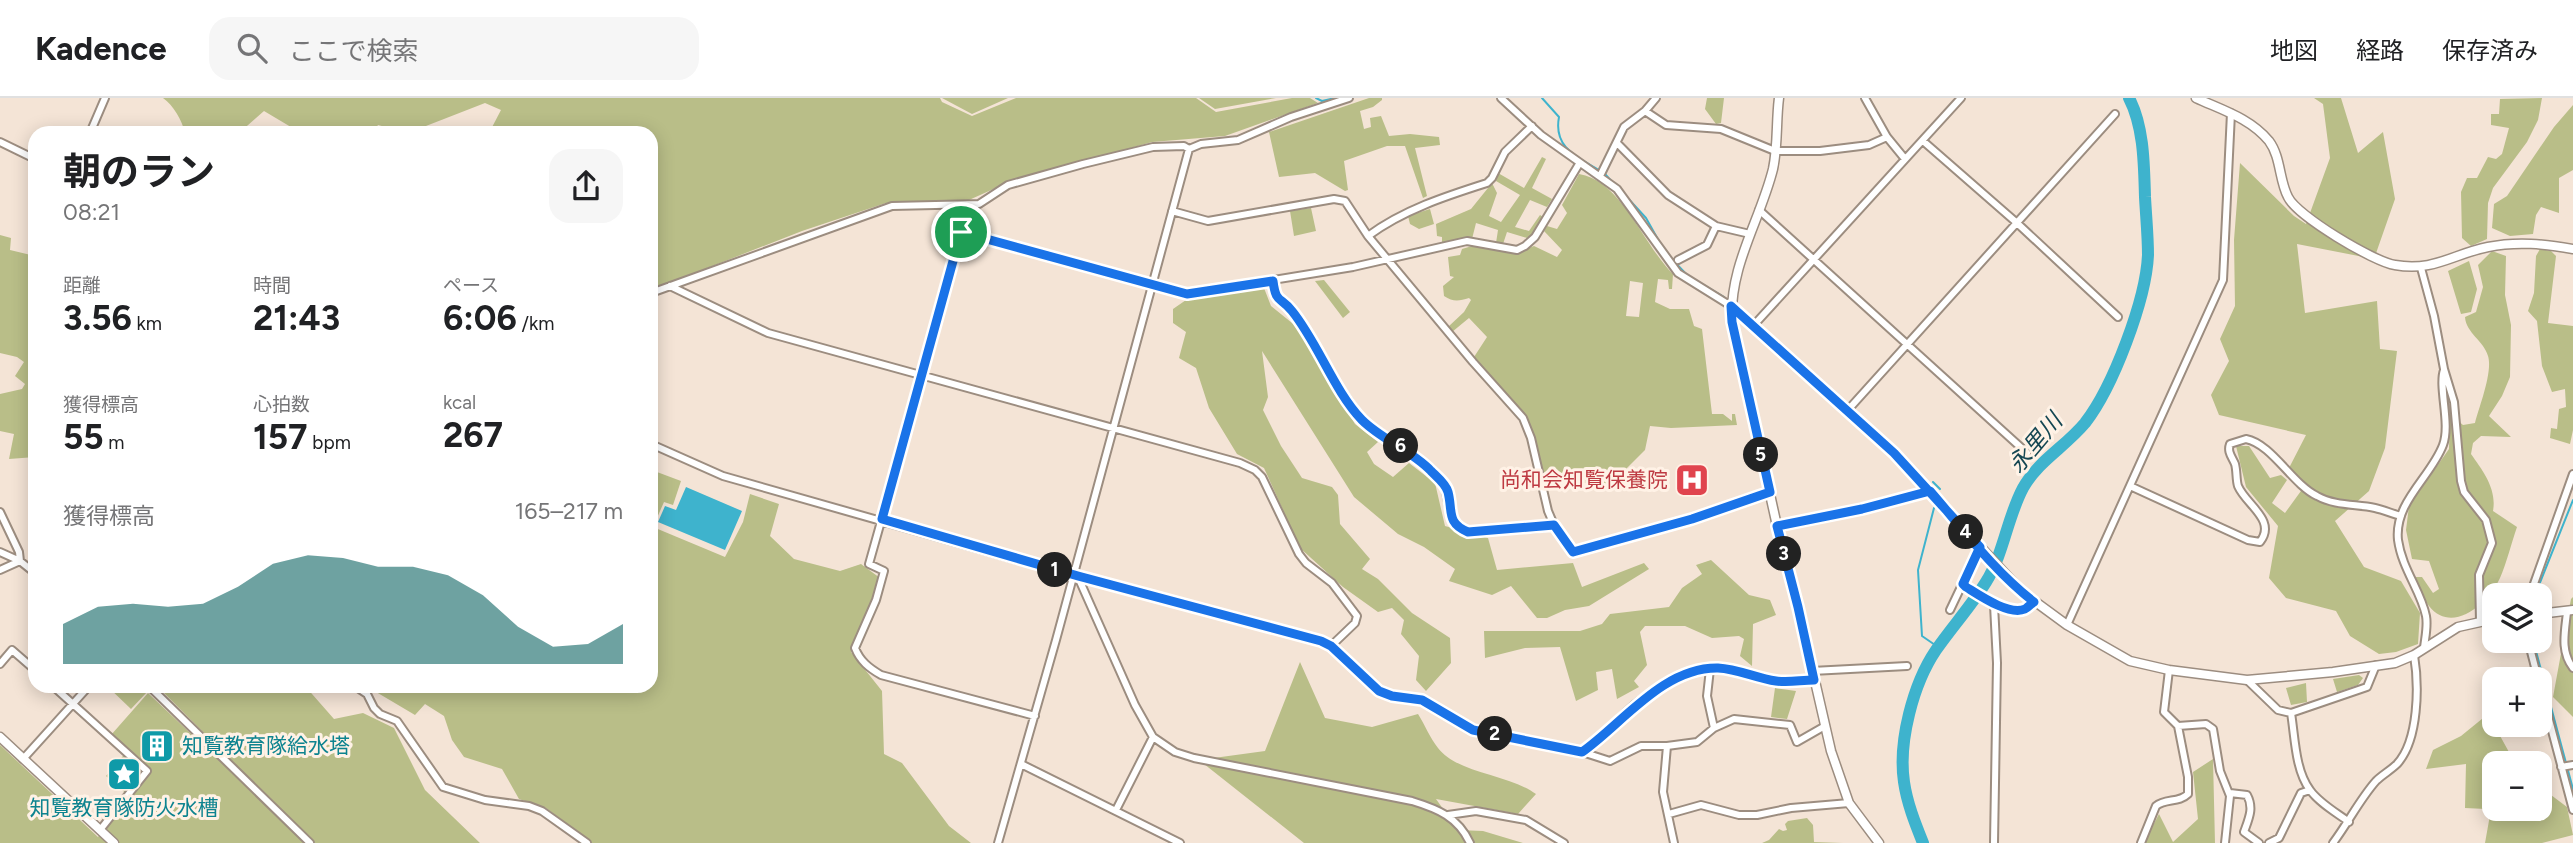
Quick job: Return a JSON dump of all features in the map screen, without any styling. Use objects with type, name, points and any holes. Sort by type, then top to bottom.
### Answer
[{"type":"street","points":[[93,126],[105,98]]},
{"type":"street","points":[[1189,149],[1201,144],[1238,140],[1291,117],[1349,98]]},
{"type":"street","points":[[1501,98],[1579,164],[1602,173],[1634,211],[1678,273],[1731,306],[1754,325],[1894,453],[1999,570],[2034,602],[2067,625],[2130,661],[2169,670],[2247,680],[2395,663],[2414,655],[2458,627],[2480,621],[2479,575],[2492,543],[2486,520],[2465,492],[2461,481],[2454,402],[2421,268]]},
{"type":"street","points":[[1602,173],[1625,127],[1656,98]]},
{"type":"street","points":[[1779,98],[1773,166],[1737,270],[1731,306],[1777,526],[1825,726],[1849,803],[1879,843]]},
{"type":"street","points":[[1865,98],[1887,136],[1905,159]]},
{"type":"street","points":[[1754,325],[1961,98]]},
{"type":"street","points":[[2196,98],[2248,123],[2269,142],[2276,155],[2288,199],[2313,222],[2392,265],[2421,268],[2486,247],[2505,244],[2539,244],[2573,249]]},
{"type":"street","points":[[1645,111],[1666,125],[1721,129],[1775,151],[1820,151],[1868,145],[1887,136]]},
{"type":"street","points":[[2067,625],[2223,280],[2231,113]]},
{"type":"street","points":[[1847,411],[2115,114]]},
{"type":"street","points":[[1368,236],[1383,225],[1427,204],[1487,183],[1505,152],[1532,126]]},
{"type":"street","points":[[1923,141],[2017,223],[2118,317]]},
{"type":"street","points":[[0,142],[28,156]]},
{"type":"street","points":[[1617,143],[1668,195],[1716,226],[1750,234]]},
{"type":"street","points":[[658,290],[892,206],[979,204],[1009,185],[1083,163],[1153,147],[1184,146],[1189,149]]},
{"type":"street","points":[[998,843],[1076,576],[1112,428],[1189,149]]},
{"type":"street","points":[[961,232],[1187,294],[1353,267],[1467,241],[1517,250],[1535,237],[1579,164]]},
{"type":"street","points":[[1172,211],[1208,221],[1334,199],[1345,201],[1385,259],[1523,418],[1531,438],[1548,511],[1554,525],[1573,552],[1692,519],[1770,492]]},
{"type":"street","points":[[970,205],[869,564],[884,571],[876,600],[855,648],[859,657],[881,675],[1035,716]]},
{"type":"street","points":[[1758,209],[2027,453]]},
{"type":"street","points":[[1678,260],[1707,245],[1716,226]]},
{"type":"street","points":[[1273,281],[1276,297],[1292,312],[1362,420],[1410,453],[1445,486],[1450,513],[1459,528],[1468,532],[1554,525]]},
{"type":"street","points":[[670,286],[768,333],[1240,463],[1255,470],[1262,477],[1299,554],[1306,563],[1332,583],[1357,616],[1355,623],[1331,646]]},
{"type":"street","points":[[2424,648],[2426,617],[2401,556],[2398,538],[2401,516],[2414,488],[2438,456],[2445,441],[2444,369]]},
{"type":"street","points":[[2130,486],[2248,540],[2260,542],[2265,533],[2265,524],[2238,486],[2236,466],[2228,451],[2230,444],[2246,439],[2261,446],[2305,489],[2318,497],[2333,503],[2375,508],[2401,516]]},
{"type":"street","points":[[658,447],[723,476],[1076,576],[1321,641],[1331,646],[1379,691],[1392,696],[1422,700],[1473,730],[1582,752],[1610,761],[1641,746],[1697,742],[1714,728],[1734,719],[1790,725],[1797,741],[1825,726]]},
{"type":"street","points":[[2534,583],[2573,474]]},
{"type":"street","points":[[1777,526],[1862,509],[1930,491]]},
{"type":"street","points":[[0,512],[19,552],[20,561]]},
{"type":"street","points":[[1951,610],[1982,549]]},
{"type":"street","points":[[0,552],[28,567]]},
{"type":"street","points":[[0,570],[20,561]]},
{"type":"street","points":[[1076,576],[1153,737],[1175,752],[1412,801],[1448,815],[1466,833],[1470,843]]},
{"type":"street","points":[[1964,585],[1994,605],[2021,610],[2034,602]]},
{"type":"street","points":[[1994,605],[1997,663],[1994,843]]},
{"type":"street","points":[[2552,613],[2570,611],[2564,649],[2566,659],[2573,668]]},
{"type":"street","points":[[0,664],[12,650],[28,664]]},
{"type":"street","points":[[2333,843],[2376,781],[2398,763],[2408,746],[2413,734],[2416,695],[2414,655]]},
{"type":"street","points":[[2247,680],[2278,710],[2291,713],[2367,687],[2376,665]]},
{"type":"street","points":[[1582,752],[1652,692],[1677,679],[1710,669],[1740,671],[1775,681],[1907,666]]},
{"type":"street","points":[[1710,669],[1707,696],[1714,728]]},
{"type":"street","points":[[2141,843],[2156,806],[2188,794],[2188,777],[2178,726],[2164,712],[2169,670]]},
{"type":"street","points":[[60,693],[147,771],[100,830]]},
{"type":"street","points":[[23,759],[83,693]]},
{"type":"street","points":[[156,693],[310,843]]},
{"type":"street","points":[[366,693],[380,714],[397,721],[443,787],[485,800],[529,806],[542,811],[587,843]]},
{"type":"street","points":[[2291,713],[2296,746],[2310,790],[2349,822]]},
{"type":"street","points":[[2552,720],[2567,766],[2573,810]]},
{"type":"street","points":[[2178,726],[2206,724],[2212,727],[2220,771],[2230,793],[2225,843]]},
{"type":"street","points":[[0,737],[114,843]]},
{"type":"street","points":[[1116,810],[1153,737]]},
{"type":"street","points":[[1667,746],[1663,792],[1674,843]]},
{"type":"street","points":[[1021,764],[1180,843]]},
{"type":"street","points":[[2269,843],[2279,838],[2301,793],[2310,790]]},
{"type":"street","points":[[2230,793],[2246,795],[2251,813],[2244,832],[2259,843]]},
{"type":"street","points":[[1669,814],[1701,805],[1739,815],[1757,815],[1791,808],[1849,803]]},
{"type":"street","points":[[1448,815],[1476,811],[1525,820],[1564,843]]},
{"type":"green space","points":[[163,98],[940,98],[942,102],[972,116],[1016,98],[1196,98],[1216,112],[1292,98],[1310,98],[1318,103],[1225,136],[1152,142],[1009,182],[969,200],[886,203],[802,231],[658,287],[658,126],[493,126],[501,110],[485,103],[426,126],[289,126],[264,111],[247,126],[183,126]]},
{"type":"green space","points":[[942,98],[1008,98],[972,114]]},
{"type":"green space","points":[[1199,98],[1276,98],[1215,109]]},
{"type":"green space","points":[[1369,98],[1382,100],[1373,107],[1360,111],[1364,129],[1371,127],[1370,118],[1381,116],[1389,136],[1410,134],[1439,137],[1440,145],[1415,148],[1427,196],[1423,198],[1405,146],[1387,146],[1344,161],[1348,190],[1345,191],[1315,173],[1279,177],[1269,132]]},
{"type":"green space","points":[[1707,98],[1724,98],[1721,123],[1716,124],[1705,109]]},
{"type":"green space","points":[[2314,98],[2341,98],[2358,153],[2383,132],[2395,199],[2374,259],[2297,244],[2305,313],[2377,301],[2380,349],[2397,351],[2385,448],[2369,491],[2335,521],[2364,567],[2401,581],[2420,613],[2418,644],[2396,652],[2379,654],[2350,636],[2336,611],[2286,598],[2269,578],[2278,526],[2246,487],[2236,446],[2249,446],[2270,478],[2281,475],[2287,480],[2272,503],[2285,513],[2306,484],[2289,468],[2306,435],[2219,415],[2211,395],[2229,361],[2220,339],[2235,306],[2234,240],[2240,163],[2294,216],[2306,224],[2330,158],[2323,104]]},
{"type":"green space","points":[[2542,98],[2538,120],[2527,142],[2493,188],[2488,203],[2487,239],[2471,246],[2462,238],[2461,192],[2467,178],[2477,178],[2488,157],[2496,159],[2502,154],[2509,128],[2491,125],[2491,114],[2499,114],[2500,99]]},
{"type":"green space","points":[[2573,105],[2573,170],[2559,178],[2559,213],[2541,207],[2536,215],[2533,234],[2510,236],[2492,228],[2494,204],[2507,196],[2554,127]]},
{"type":"green space","points":[[1542,157],[1546,159],[1532,188],[1552,199],[1547,207],[1530,200],[1515,227],[1529,231],[1540,215],[1543,217],[1534,233],[1527,238],[1507,232],[1503,244],[1496,243],[1498,230],[1476,223],[1472,239],[1442,245],[1442,237],[1437,236],[1436,224],[1471,209],[1492,183],[1497,193],[1489,216],[1501,222],[1520,195],[1496,181],[1498,173],[1524,188]]},
{"type":"green space","points":[[1579,174],[1594,179],[1620,201],[1673,274],[1672,289],[1669,289],[1668,280],[1658,279],[1655,302],[1670,309],[1689,309],[1694,326],[1702,329],[1712,414],[1723,414],[1732,421],[1732,414],[1735,414],[1737,425],[1671,428],[1650,426],[1645,450],[1614,481],[1606,484],[1543,481],[1525,415],[1474,357],[1487,337],[1469,318],[1452,332],[1448,327],[1464,312],[1471,300],[1453,300],[1444,296],[1443,286],[1454,277],[1450,276],[1448,257],[1460,255],[1462,249],[1472,246],[1517,253],[1534,246],[1557,257],[1562,250],[1544,231],[1547,226],[1557,229],[1567,213],[1562,205]],"holes":[[[1630,281],[1643,283],[1639,317],[1626,316]]]},
{"type":"green space","points":[[1311,208],[1316,231],[1294,236],[1290,211]]},
{"type":"green space","points":[[1430,209],[1434,224],[1419,229],[1410,224],[1408,216]]},
{"type":"green space","points":[[0,235],[11,238],[10,250],[28,254],[28,458],[9,459],[14,434],[0,431],[0,394],[22,389],[25,384],[15,376],[24,362],[17,357],[0,353]]},
{"type":"green space","points":[[2540,249],[2551,251],[2556,256],[2548,323],[2573,326],[2573,430],[2570,444],[2550,438],[2551,428],[2557,429],[2559,409],[2566,407],[2565,389],[2552,392],[2542,366],[2537,321],[2528,311],[2534,293],[2536,256]]},
{"type":"green space","points":[[2492,251],[2506,256],[2505,295],[2511,325],[2510,377],[2489,416],[2511,437],[2481,436],[2473,443],[2471,454],[2491,488],[2493,511],[2517,527],[2497,583],[2482,583],[2482,602],[2459,617],[2449,618],[2438,614],[2429,606],[2421,592],[2414,577],[2422,577],[2433,593],[2439,589],[2429,561],[2412,559],[2406,530],[2409,506],[2449,449],[2450,414],[2463,425],[2475,423],[2487,380],[2488,356],[2468,328],[2465,317],[2476,312],[2483,287],[2478,265]]},
{"type":"green space","points":[[2469,261],[2477,289],[2471,312],[2461,314],[2448,271]]},
{"type":"green space","points":[[1324,280],[1350,312],[1343,318],[1315,281]]},
{"type":"green space","points":[[1264,288],[1271,306],[1297,327],[1355,424],[1378,442],[1367,452],[1374,464],[1393,477],[1409,463],[1435,483],[1445,526],[1488,538],[1497,570],[1573,563],[1582,587],[1644,563],[1649,569],[1589,606],[1565,610],[1547,618],[1537,618],[1511,586],[1492,595],[1449,581],[1455,569],[1424,547],[1398,534],[1354,497],[1262,351],[1268,397],[1263,410],[1281,446],[1302,478],[1332,487],[1338,495],[1340,524],[1370,559],[1362,569],[1378,579],[1412,613],[1450,638],[1451,663],[1426,691],[1416,680],[1419,656],[1401,634],[1404,620],[1392,608],[1378,612],[1343,587],[1300,548],[1264,468],[1237,454],[1209,408],[1196,368],[1179,358],[1186,332],[1173,323],[1173,309],[1186,300]]},
{"type":"green space","points":[[658,472],[681,481],[673,505],[664,502],[658,516]]},
{"type":"green space","points":[[750,494],[779,504],[770,536],[794,559],[840,571],[861,564],[880,578],[851,652],[882,691],[884,754],[902,763],[949,826],[971,843],[592,843],[546,808],[519,799],[502,769],[464,757],[452,740],[444,716],[425,704],[415,715],[378,693],[658,693],[658,529],[725,557],[743,522]]},
{"type":"green space","points":[[1711,560],[1749,595],[1770,600],[1776,615],[1753,624],[1752,666],[1740,656],[1744,639],[1739,636],[1712,638],[1685,626],[1645,626],[1640,632],[1647,665],[1634,681],[1639,687],[1617,699],[1612,669],[1596,672],[1598,690],[1576,701],[1560,647],[1525,648],[1485,658],[1484,631],[1580,631],[1602,624],[1610,614],[1669,607],[1682,588],[1702,574],[1696,565]]},
{"type":"green space","points":[[2573,597],[2573,717],[2553,697]]},
{"type":"green space","points":[[1300,662],[1325,718],[1372,727],[1418,714],[1435,744],[1447,757],[1471,769],[1525,787],[1536,794],[1518,814],[1436,799],[1458,830],[1483,831],[1523,843],[1304,843],[1199,760],[1265,751]]},
{"type":"green space","points":[[2359,675],[2363,678],[2358,685],[2337,692],[2333,679]]},
{"type":"green space","points":[[2306,683],[2307,702],[2291,705],[2286,688]]},
{"type":"green space","points":[[1775,688],[1796,691],[1787,719],[1771,717]]},
{"type":"green space","points":[[114,693],[146,693],[131,709]]},
{"type":"green space","points":[[148,693],[306,843],[0,843],[0,745],[98,837],[130,797],[106,776],[128,750],[111,735]]},
{"type":"green space","points":[[164,693],[311,693],[334,719],[363,713],[394,728],[425,790],[480,843],[314,843]]},
{"type":"green space","points":[[2482,719],[2482,737],[2501,737],[2508,751],[2482,751],[2482,809],[2465,808],[2466,764],[2426,769],[2433,750],[2461,736]]},
{"type":"green space","points":[[2213,759],[2215,843],[2144,843],[2159,814],[2173,842],[2198,819],[2193,772]]},
{"type":"green space","points":[[2552,796],[2567,807],[2573,835],[2542,843],[2485,843],[2489,821],[2552,821]]},
{"type":"green space","points":[[1807,818],[1813,825],[1814,842],[1843,843],[1762,843],[1769,840],[1779,829],[1787,830],[1785,824],[1788,821]]},
{"type":"water","points":[[686,487],[742,511],[725,550],[658,522],[665,506],[676,510]]},
{"type":"waterway","points":[[1316,98],[1322,101],[1335,98]]},
{"type":"waterway","points":[[1542,98],[1559,117],[1558,128],[1564,144],[1576,156],[1600,171]]},
{"type":"waterway","name":"永里川","points":[[1923,843],[1907,798],[1903,766],[1905,732],[1920,679],[1936,650],[1992,571],[2013,511],[2029,478],[2077,432],[2096,407],[2117,366],[2135,318],[2148,255],[2140,133],[2129,98]]},
{"type":"waterway","points":[[1605,174],[1613,183]]},
{"type":"waterway","points":[[1624,194],[1646,218],[1660,243]]},
{"type":"waterway","points":[[1669,256],[1687,275]]},
{"type":"waterway","points":[[1692,278],[1724,297]]},
{"type":"waterway","points":[[1933,482],[1940,489]]},
{"type":"waterway","points":[[2540,583],[2573,500]]},
{"type":"waterway","points":[[1934,508],[1918,570],[1922,636],[1938,647]]},
{"type":"waterway","points":[[2536,653],[2573,789]]},
{"type":"place","name":"尚和会知覧保養院","points":[[1692,480]]},
{"type":"place","name":"知覧教育隊給水塔","points":[[157,746]]},
{"type":"place","name":"知覧教育隊防火水槽","points":[[124,774]]},
{"type":"route","points":[[961,232],[882,519],[1078,576],[1321,641],[1357,668],[1379,691],[1392,696],[1422,700],[1473,730],[1582,752],[1652,692],[1697,672],[1715,668],[1740,671],[1775,681],[1814,680],[1777,526],[1862,509],[1930,491],[1980,547],[1999,570],[2034,602],[2021,610],[1994,605],[1966,587],[1963,584],[1980,547],[1957,522],[1930,491],[1894,453],[1731,306],[1732,322],[1770,492],[1692,519],[1573,552],[1554,525],[1468,532],[1459,528],[1450,513],[1445,486],[1410,453],[1362,420],[1288,306],[1276,297],[1273,281],[1187,294],[961,232]]}]
